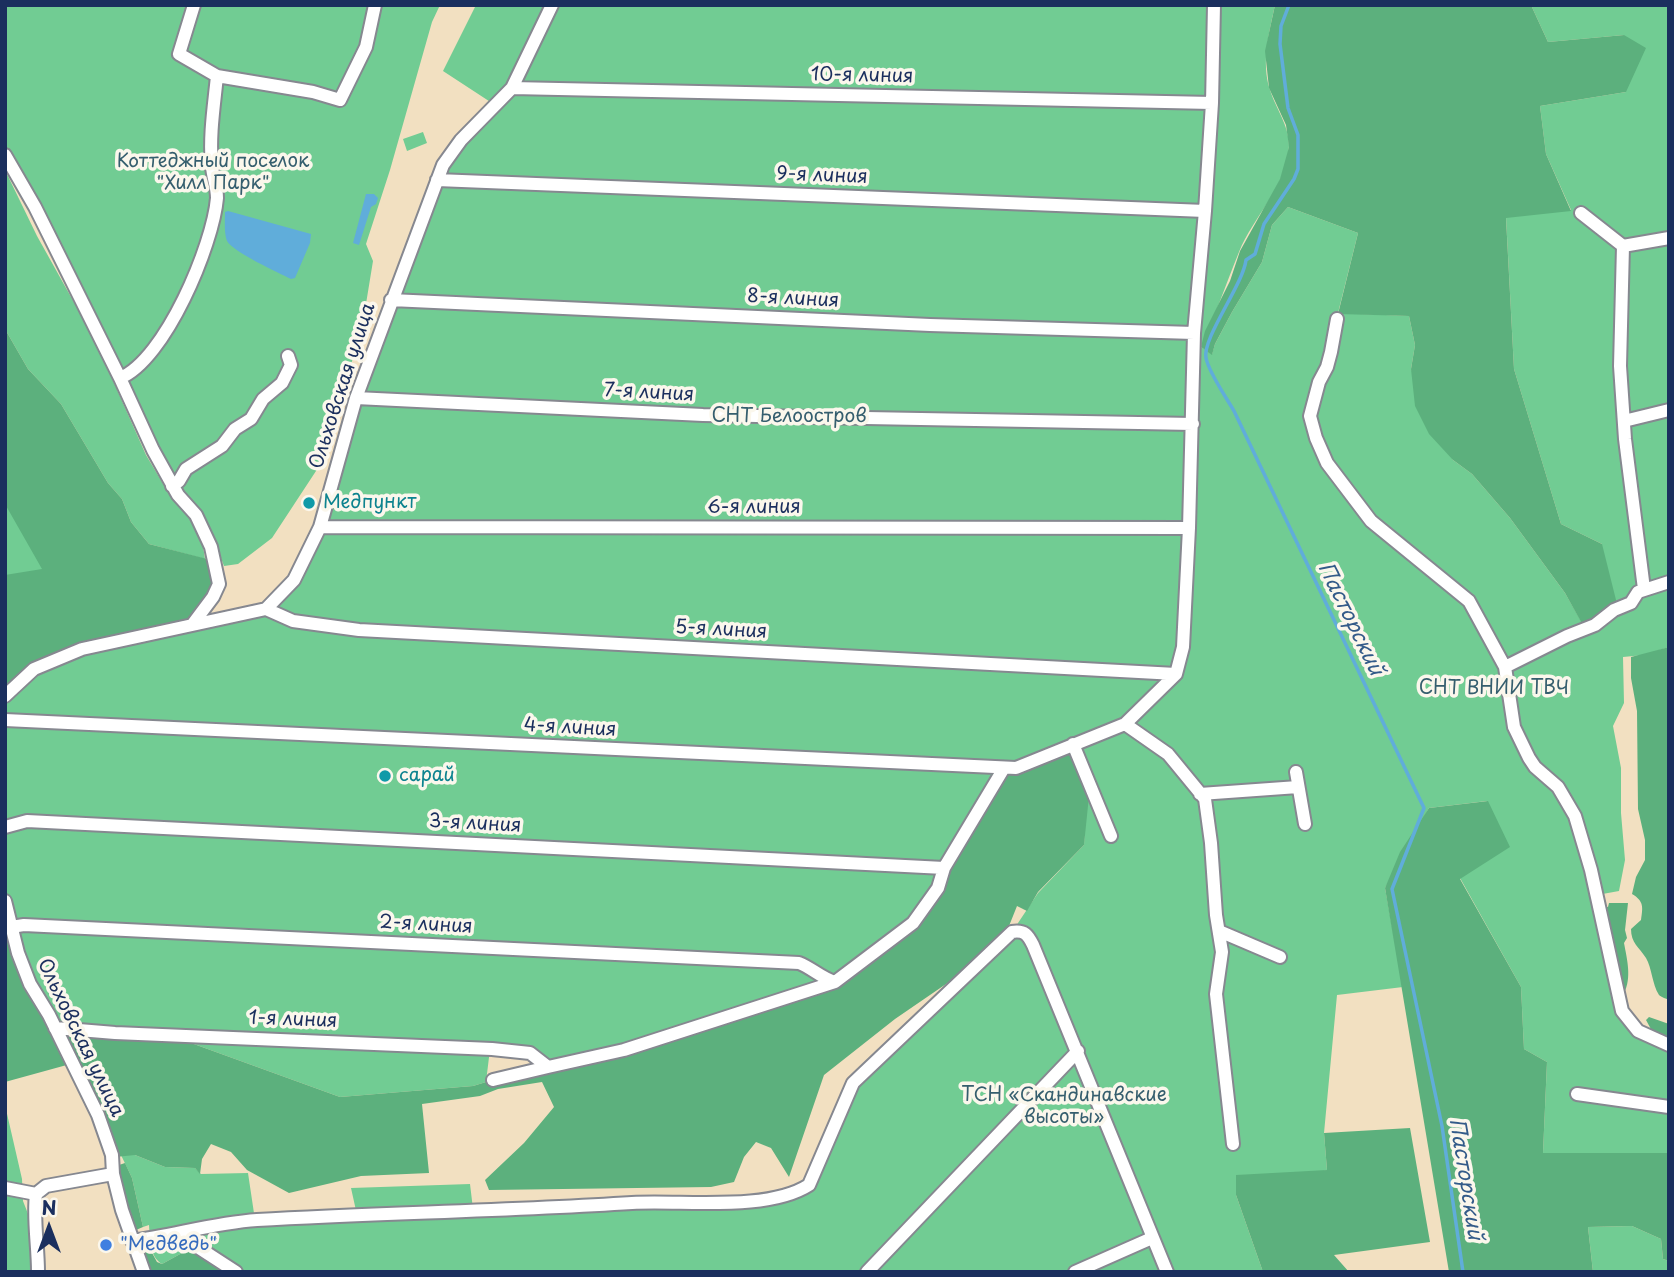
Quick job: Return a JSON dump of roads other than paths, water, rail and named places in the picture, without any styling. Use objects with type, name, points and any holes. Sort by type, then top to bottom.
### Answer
[{"type":"street","points":[[194,5],[179,54],[218,76],[313,92],[340,100],[366,47],[375,5]]},
{"type":"street","name":"Ольховская улица","points":[[266,609],[294,580],[320,527],[356,398],[443,165],[461,140],[512,88],[552,5]]},
{"type":"street","points":[[1214,5],[1212,103],[1194,333],[1193,424],[1183,646],[1176,674],[1125,724],[1168,754],[1205,799],[1222,952],[1216,994],[1233,1144]]},
{"type":"street","points":[[120,378],[127,375],[149,353],[184,299],[202,259],[217,196],[212,169],[211,130],[218,76]]},
{"type":"street","name":"10-я линия","points":[[512,88],[1212,103]]},
{"type":"street","points":[[5,155],[35,207],[172,486],[196,515],[211,547],[219,579],[213,597],[192,625]]},
{"type":"street","name":"9-я линия","points":[[437,180],[1205,211]]},
{"type":"street","points":[[1580,214],[1623,246],[1669,238]]},
{"type":"street","points":[[1623,246],[1620,366],[1644,589]]},
{"type":"street","name":"8-я линия","points":[[391,300],[916,324],[1194,333]]},
{"type":"street","points":[[1336,319],[1327,367],[1319,382],[1310,416],[1326,463],[1371,522],[1469,601],[1505,667],[1514,727],[1522,744],[1535,767],[1558,787],[1578,824],[1591,870],[1622,1011],[1637,1031],[1669,1045]]},
{"type":"street","points":[[172,486],[179,481],[186,469],[218,450],[234,429],[251,419],[264,399],[282,383],[291,365],[288,356]]},
{"type":"street","name":"7-я линия","points":[[356,398],[703,415],[1193,424]]},
{"type":"street","points":[[1624,421],[1669,410]]},
{"type":"street","name":"6-я линия","points":[[320,527],[1189,528]]},
{"type":"street","points":[[1505,667],[1595,625],[1614,610],[1631,603],[1638,592],[1669,582]]},
{"type":"street","points":[[5,696],[34,669],[82,649],[266,609]]},
{"type":"street","name":"5-я линия","points":[[266,609],[293,621],[359,630],[1176,674]]},
{"type":"street","name":"4-я линия","points":[[5,720],[1004,768],[1017,768],[1125,724]]},
{"type":"street","points":[[1073,744],[1111,836]]},
{"type":"street","points":[[493,1080],[624,1050],[835,982],[913,923],[938,888],[944,868],[1004,768]]},
{"type":"street","points":[[1296,772],[1305,824]]},
{"type":"street","points":[[1200,794],[1298,787]]},
{"type":"street","name":"3-я линия","points":[[5,827],[27,821],[944,868]]},
{"type":"street","name":"Ольховская улица","points":[[5,901],[18,953],[30,984],[99,1115],[112,1155],[113,1174],[132,1241],[144,1272]]},
{"type":"street","name":"2-я линия","points":[[11,927],[24,925],[799,963],[835,982]]},
{"type":"street","points":[[132,1241],[178,1235],[208,1225],[255,1220],[578,1208],[634,1203],[741,1202],[797,1193],[809,1185],[853,1083],[1012,932],[1020,931],[1028,934],[1167,1272]]},
{"type":"street","points":[[1219,931],[1280,957]]},
{"type":"street","name":"1-я линия","points":[[55,1028],[115,1033],[492,1049],[530,1053],[548,1067]]},
{"type":"street","points":[[867,1272],[1078,1051]]},
{"type":"street","points":[[1577,1094],[1669,1107]]},
{"type":"street","points":[[38,1272],[34,1209],[36,1194],[46,1186],[113,1174]]},
{"type":"street","points":[[5,1188],[36,1194]]},
{"type":"street","points":[[178,1235],[236,1272]]},
{"type":"street","points":[[1075,1272],[1152,1238]]},
{"type":"water","points":[[366,194],[374,194],[378,198],[376,204],[371,207],[359,245],[353,243]]},
{"type":"water","points":[[225,212],[311,234],[310,243],[295,278],[291,279],[267,267],[231,246],[225,231]]},
{"type":"waterway","name":"Пасторский","points":[[1289,5],[1281,26],[1280,44],[1288,108],[1298,135],[1298,169],[1264,224],[1255,254],[1246,260],[1238,283],[1210,338],[1206,358],[1424,808],[1392,889],[1442,1126],[1463,1272]]},
{"type":"place","name":"Медпункт","points":[[309,503]]},
{"type":"place","name":"сарай","points":[[385,776]]},
{"type":"place","name":"\"Медведь\"","points":[[106,1245]]},
{"type":"park label","name":"Коттеджный поселок \"Хилл Парк\"","points":[[213,173]]},
{"type":"park label","name":"СНТ Белоостров","points":[[789,417]]},
{"type":"park label","name":"СНТ ВНИИ ТВЧ","points":[[1494,689]]},
{"type":"park label","name":"ТСН «Скандинавские высоты»","points":[[1064,1107]]}]
